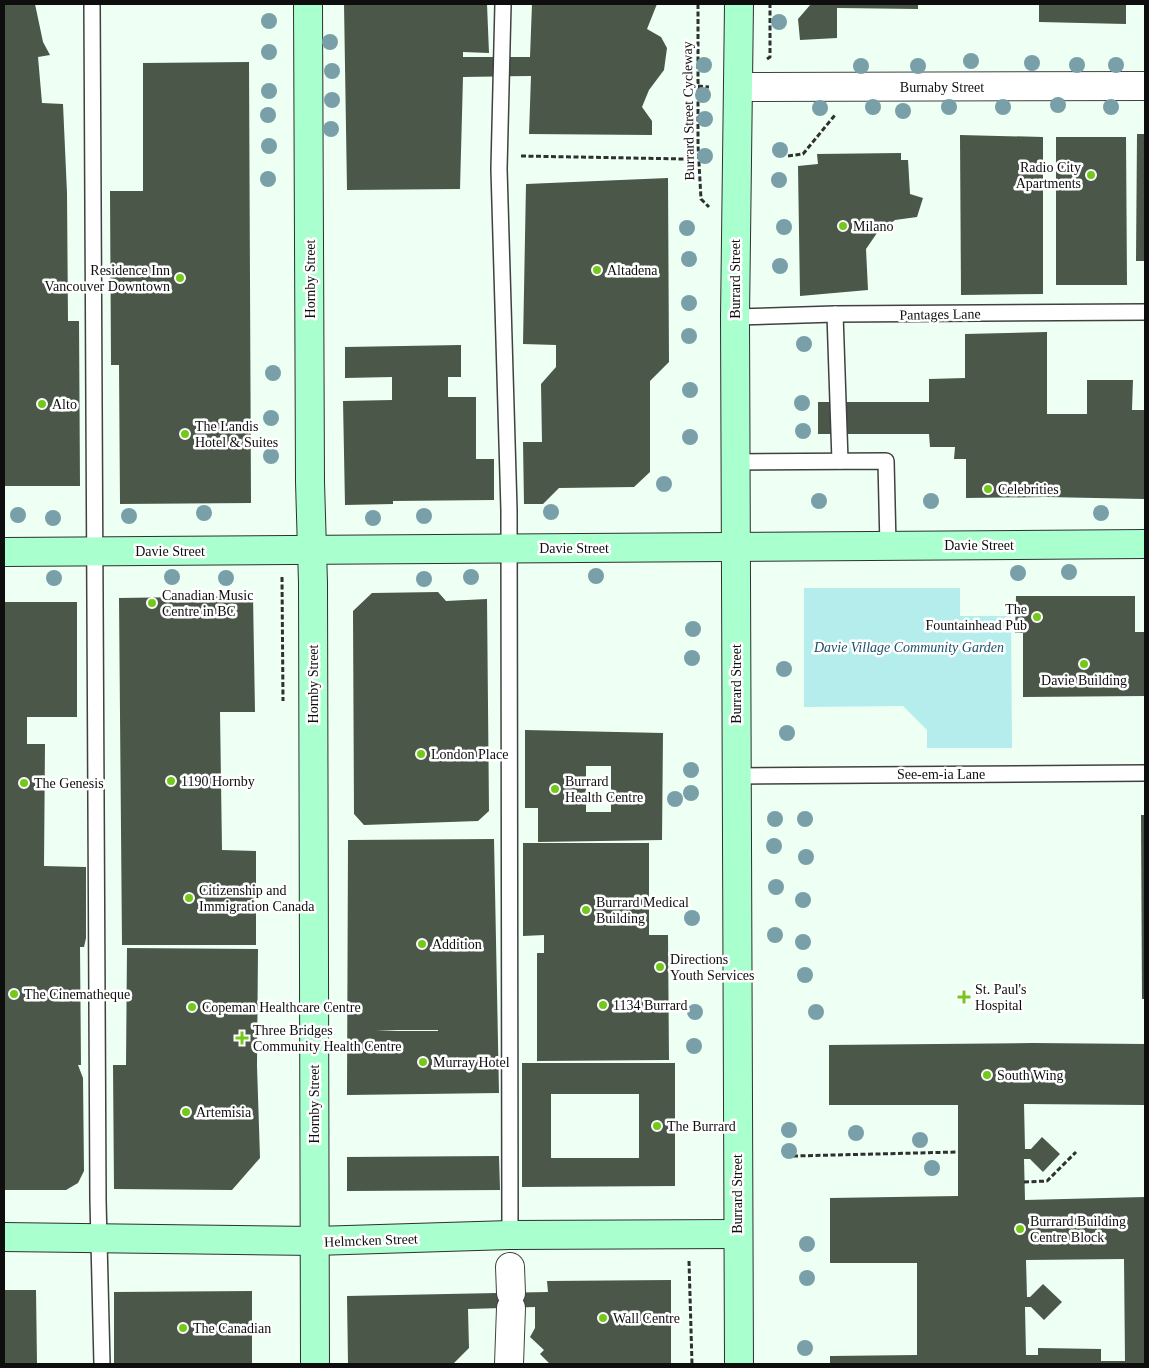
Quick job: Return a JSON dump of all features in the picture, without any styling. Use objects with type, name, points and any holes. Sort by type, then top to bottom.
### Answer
[{"type":"main road","name":"Hornby Street","points":[[308,4],[310,482],[313,550],[315,1364]]},
{"type":"main road","name":"Burrard Street","points":[[739,4],[735,317],[739,1364]]},
{"type":"main road","name":"Davie Street","points":[[4,552],[1145,544]]},
{"type":"main road","name":"Helmcken Street","points":[[4,1237],[314,1241],[510,1235],[738,1234]]},
{"type":"street","name":"Burnaby Street","points":[[738,87],[1145,86]]},
{"type":"street","points":[[509,1364],[510,1289]]},
{"type":"lane","points":[[92,4],[99,1239],[102,1364]]},
{"type":"lane","points":[[502,4],[499,156],[509,548],[510,1235]]},
{"type":"lane","name":"Pantages Lane","points":[[735,317],[835,314],[1145,312]]},
{"type":"lane","points":[[835,314],[840,460]]},
{"type":"lane","points":[[735,462],[886,461],[888,546]]},
{"type":"lane","name":"See-em-ia Lane","points":[[736,776],[1145,773]]},
{"type":"path","name":"Burrard Street Cycleway","points":[[698,4],[698,137],[701,199],[736,232]]},
{"type":"path","points":[[770,4],[770,57]]},
{"type":"path","points":[[788,156],[804,154],[836,113]]},
{"type":"path","points":[[499,156],[685,159]]},
{"type":"path","points":[[793,1156],[958,1152]]},
{"type":"path","points":[[1024,1182],[1047,1181],[1076,1152]]},
{"type":"path","points":[[689,1256],[692,1364]]},
{"type":"green space","name":"Davie Village Community Garden","points":[[804,588],[960,588],[960,616],[1011,616],[1012,748],[927,748],[927,730],[903,706],[804,707]]},
{"type":"building","points":[[4,4],[35,4],[43,42],[50,55],[38,57],[42,103],[63,104],[67,193],[68,321],[79,321],[80,486],[4,486]]},
{"type":"building","points":[[344,4],[487,4],[489,53],[463,52],[463,57],[530,57],[532,4],[657,4],[647,29],[661,37],[667,48],[664,70],[649,90],[642,107],[652,121],[652,135],[529,134],[531,76],[463,77],[460,189],[347,190]]},
{"type":"building","points":[[811,4],[918,4],[918,9],[837,8],[837,38],[800,40],[798,19]]},
{"type":"building","points":[[1039,4],[1126,4],[1126,24],[1039,22]]},
{"type":"building","points":[[249,62],[251,503],[120,504],[119,365],[111,365],[110,191],[143,191],[143,63]]},
{"type":"building","points":[[1137,134],[1145,134],[1145,261],[1136,261]]},
{"type":"building","points":[[960,135],[1043,137],[1043,294],[961,295]]},
{"type":"building","name":"Radio City Apartments","points":[[1056,137],[1126,137],[1127,285],[1056,285]]},
{"type":"building","name":"Milano","points":[[901,153],[901,160],[908,160],[910,194],[923,198],[917,217],[895,220],[877,233],[866,249],[868,290],[800,296],[798,166],[818,164],[817,154]]},
{"type":"building","points":[[668,178],[669,362],[650,381],[650,472],[634,487],[559,488],[543,504],[524,504],[523,442],[542,442],[541,384],[556,367],[556,345],[523,344],[526,184]]},
{"type":"building","points":[[1047,332],[1047,414],[1087,414],[1087,380],[1133,380],[1132,410],[1145,410],[1145,499],[966,498],[966,459],[954,459],[955,447],[930,447],[929,434],[818,434],[818,402],[929,402],[929,379],[965,378],[965,334]]},
{"type":"building","points":[[461,345],[461,377],[448,377],[448,397],[476,397],[476,459],[494,459],[494,500],[393,501],[393,504],[345,505],[343,401],[392,400],[392,377],[345,378],[345,347]]},
{"type":"building","name":"London Place","points":[[438,592],[446,601],[487,599],[489,811],[478,821],[364,825],[354,814],[353,611],[372,593]]},
{"type":"building","name":"1190 Hornby","points":[[253,596],[255,712],[220,712],[222,850],[256,851],[256,945],[122,945],[119,598]]},
{"type":"building","name":"Davie Building","points":[[1016,596],[1135,596],[1135,632],[1145,632],[1145,696],[1023,697],[1023,633],[1015,633]]},
{"type":"building","points":[[4,602],[77,602],[77,717],[27,717],[27,744],[45,744],[44,866],[86,867],[86,938],[84,947],[80,947],[81,1065],[78,1065],[83,1078],[84,1171],[78,1183],[66,1190],[4,1190]]},
{"type":"building","name":"Burrard Health Centre","points":[[525,730],[663,733],[662,840],[538,842],[538,808],[525,808]],"holes":[[[586,766],[611,766],[611,812],[586,812]]]},
{"type":"building","points":[[1141,815],[1145,815],[1145,999],[1142,999]]},
{"type":"building","name":"Addition","points":[[494,839],[499,1093],[347,1095],[348,840]],"holes":[[[398,1030],[438,1031],[375,1031]]]},
{"type":"building","points":[[523,843],[649,843],[649,935],[668,935],[669,1060],[537,1061],[537,953],[544,953],[544,935],[523,936]]},
{"type":"building","points":[[127,948],[258,949],[257,1066],[260,1158],[232,1190],[114,1189],[113,1065],[126,1065]]},
{"type":"building","points":[[1145,1044],[1145,1105],[1024,1104],[1025,1149],[1031,1149],[1042,1137],[1060,1154],[1043,1172],[1030,1159],[1024,1159],[1025,1200],[1145,1197],[1145,1364],[830,1364],[830,1356],[917,1355],[917,1263],[830,1263],[830,1198],[958,1196],[958,1105],[829,1105],[829,1045]],"holes":[[[1124,1259],[1125,1361],[1101,1361],[1101,1349],[1038,1348],[1038,1355],[1026,1355],[1025,1307],[1031,1307],[1044,1320],[1062,1302],[1043,1284],[1030,1297],[1027,1297],[1026,1260]]]},
{"type":"building","name":"The Burrard","points":[[522,1063],[675,1063],[675,1186],[522,1187]],"holes":[[[551,1094],[639,1094],[639,1158],[551,1158]]]},
{"type":"building","points":[[499,1156],[500,1190],[347,1191],[347,1157]]},
{"type":"building","name":"Wall Centre","points":[[671,1280],[671,1364],[550,1364],[540,1354],[544,1350],[530,1337],[535,1328],[535,1307],[468,1309],[469,1348],[453,1364],[348,1364],[347,1296],[548,1292],[547,1281]]},
{"type":"building","points":[[4,1290],[36,1290],[37,1364],[4,1364]]},
{"type":"building","name":"The Canadian","points":[[252,1291],[252,1364],[114,1364],[114,1292]]},
{"type":"place","name":"Radio City Apartments","points":[[1091,175]]},
{"type":"place","name":"Milano","points":[[843,226]]},
{"type":"place","name":"Altadena","points":[[597,270]]},
{"type":"place","name":"Residence Inn Vancouver Downtown","points":[[180,278]]},
{"type":"place","name":"Alto","points":[[42,404]]},
{"type":"place","name":"The Landis Hotel & Suites","points":[[185,434]]},
{"type":"place","name":"Celebrities","points":[[988,489]]},
{"type":"place","name":"Canadian Music Centre in BC","points":[[152,603]]},
{"type":"place","name":"The Fountainhead Pub","points":[[1037,617]]},
{"type":"place","name":"Davie Building","points":[[1084,664]]},
{"type":"place","name":"London Place","points":[[421,754]]},
{"type":"place","name":"1190 Hornby","points":[[171,781]]},
{"type":"place","name":"The Genesis","points":[[24,783]]},
{"type":"place","name":"Burrard Health Centre","points":[[555,789]]},
{"type":"place","name":"Citizenship and Immigration Canada","points":[[189,898]]},
{"type":"place","name":"Burrard Medical Building","points":[[586,910]]},
{"type":"place","name":"Addition","points":[[422,944]]},
{"type":"place","name":"Directions Youth Services","points":[[660,967]]},
{"type":"place","name":"The Cinematheque","points":[[14,994]]},
{"type":"place","name":"St. Paul's Hospital","points":[[964,997]]},
{"type":"place","name":"1134 Burrard","points":[[603,1005]]},
{"type":"place","name":"Copeman Healthcare Centre","points":[[192,1007]]},
{"type":"place","name":"Three Bridges Community Health Centre","points":[[242,1038]]},
{"type":"place","name":"Murray Hotel","points":[[423,1062]]},
{"type":"place","name":"South Wing","points":[[987,1075]]},
{"type":"place","name":"Artemisia","points":[[186,1112]]},
{"type":"place","name":"The Burrard","points":[[657,1126]]},
{"type":"place","name":"Burrard Building Centre Block","points":[[1020,1229]]},
{"type":"place","name":"Wall Centre","points":[[603,1318]]},
{"type":"place","name":"The Canadian","points":[[183,1328]]}]
